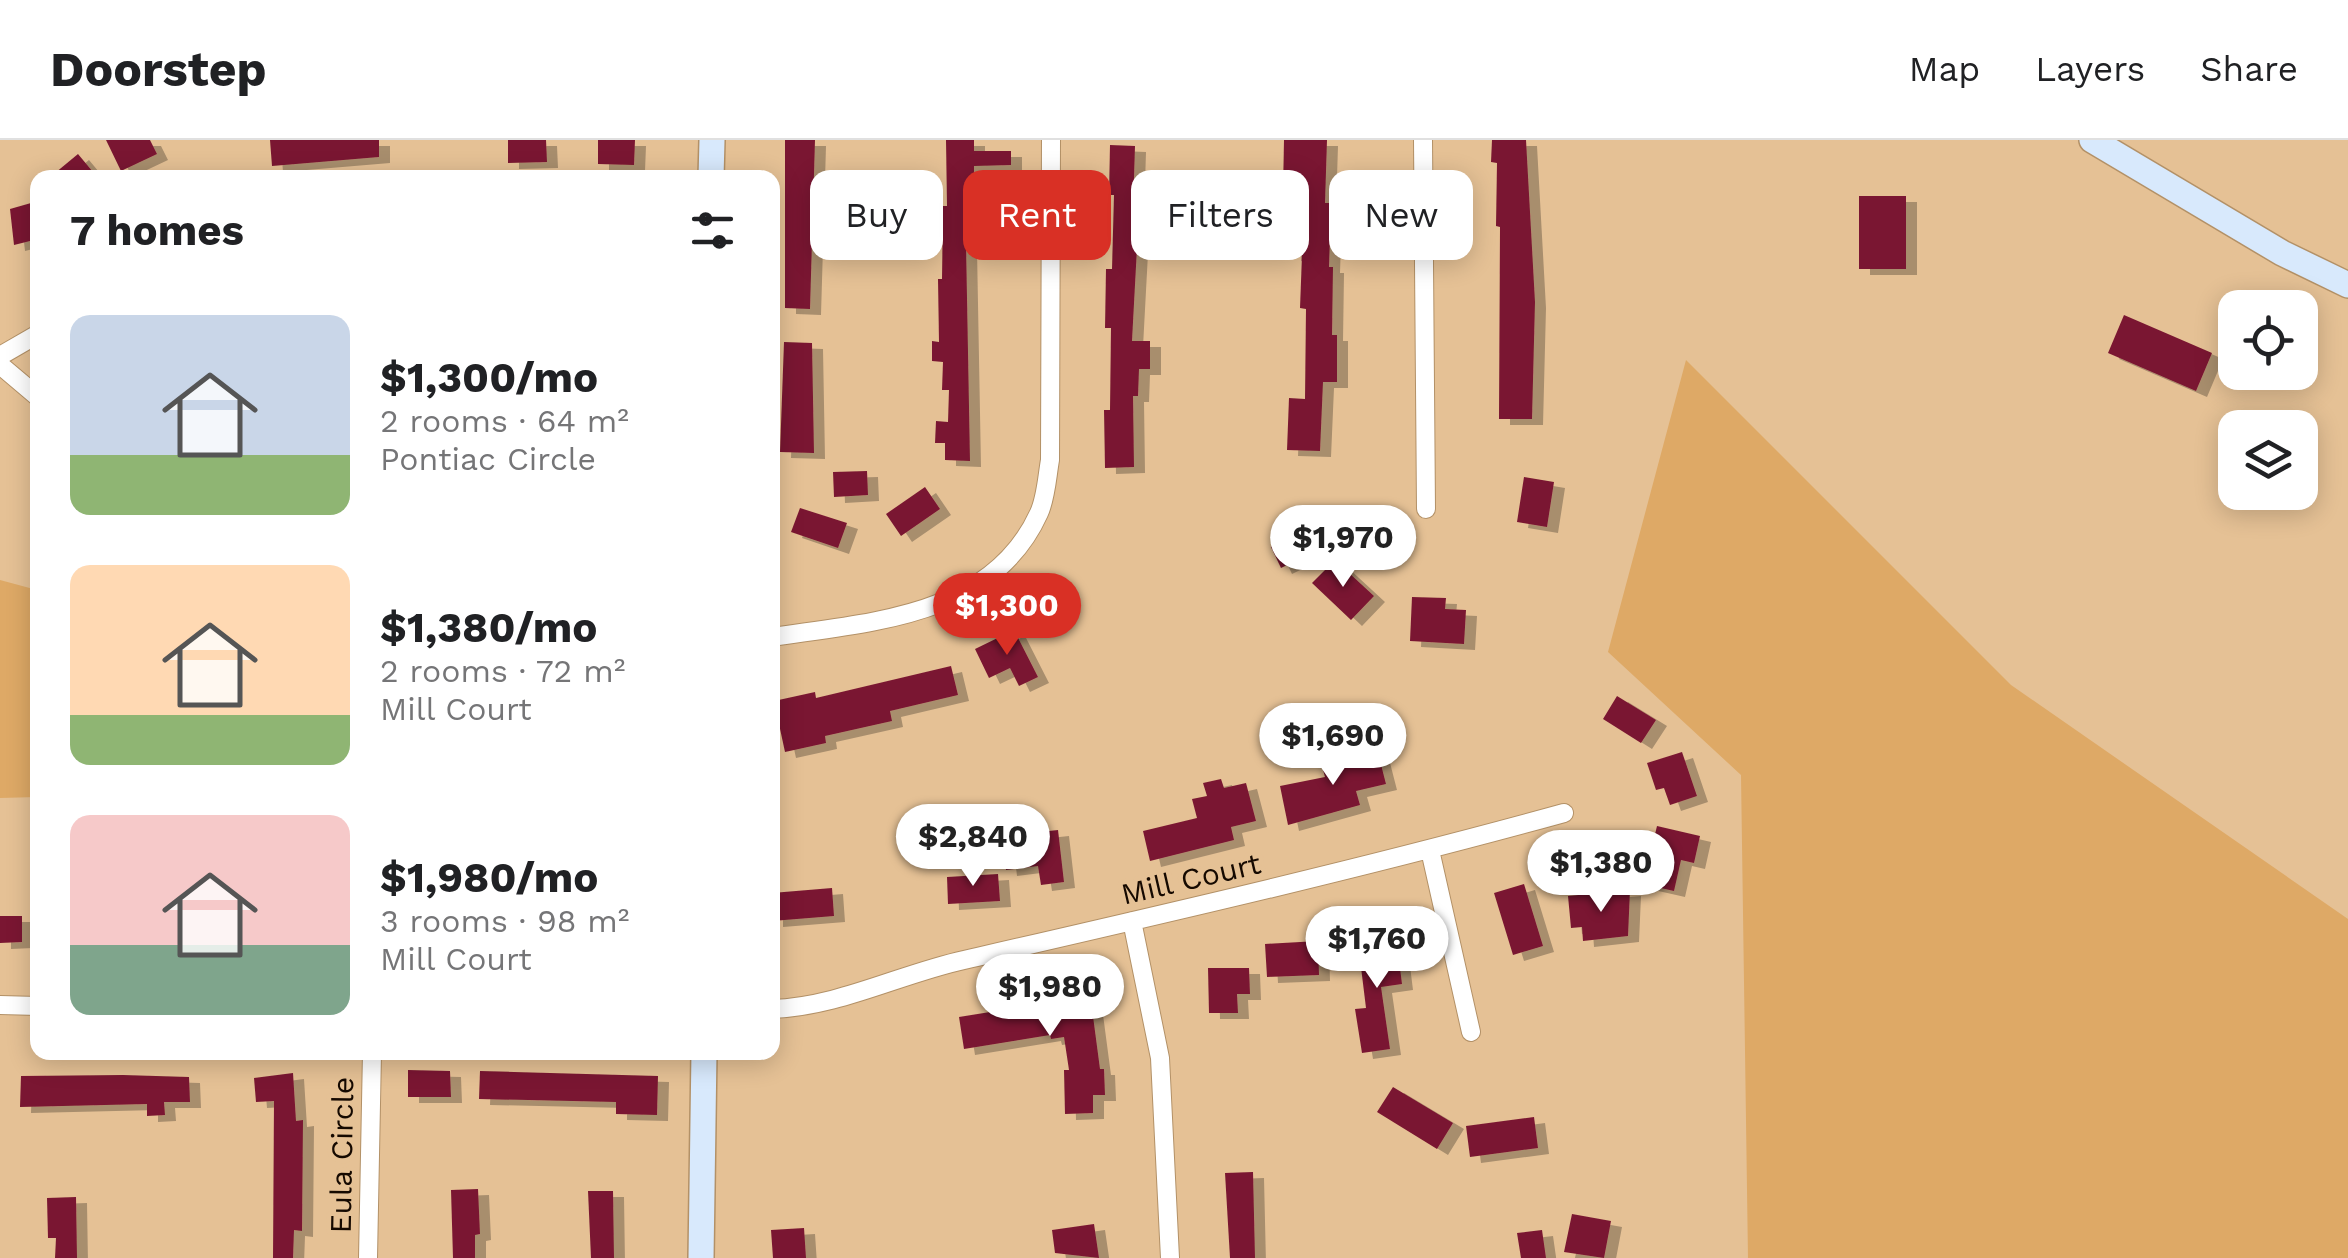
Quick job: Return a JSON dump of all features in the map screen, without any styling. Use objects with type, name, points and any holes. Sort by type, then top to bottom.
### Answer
[{"type":"street","points":[[711,170],[712,140]]},
{"type":"street","points":[[780,636],[882,620],[939,605],[984,584],[1018,552],[1041,510],[1050,460],[1051,140]]},
{"type":"street","points":[[1423,140],[1426,508]]},
{"type":"street","points":[[2092,140],[2282,253],[2348,284]]},
{"type":"street","points":[[0,356],[30,339]]},
{"type":"street","points":[[0,366],[30,390]]},
{"type":"street","name":"Mill Court","points":[[780,1009],[805,1008],[936,966],[1430,850],[1564,813]]},
{"type":"street","points":[[1430,850],[1471,1032]]},
{"type":"street","points":[[1132,921],[1160,1058],[1170,1258]]},
{"type":"street","points":[[0,1005],[30,1006]]},
{"type":"street","name":"Eula Circle","points":[[368,1258],[372,1060]]},
{"type":"street","points":[[700,1258],[704,1060]]},
{"type":"shaded area","points":[[1686,360],[2011,685],[2348,919],[2348,1258],[1748,1258],[1741,775],[1608,652]]},
{"type":"shaded area","points":[[0,580],[30,588],[30,797],[0,798]]},
{"type":"building","points":[[106,140],[150,140],[157,154],[121,170]]},
{"type":"building","points":[[270,140],[379,140],[379,157],[272,166]]},
{"type":"building","points":[[508,140],[546,140],[547,162],[508,163]]},
{"type":"building","points":[[598,140],[635,140],[634,165],[598,164]]},
{"type":"building","points":[[785,140],[815,140],[814,170],[810,170],[810,309],[785,308]]},
{"type":"building","points":[[946,140],[974,140],[974,151],[1011,151],[1011,165],[963,170],[970,461],[945,460],[945,443],[935,443],[936,421],[948,422],[949,390],[942,390],[943,362],[932,361],[932,341],[939,342],[938,279],[942,279],[943,206],[947,206]]},
{"type":"building","points":[[1284,140],[1327,140],[1325,203],[1329,203],[1337,382],[1323,382],[1320,451],[1287,450],[1289,398],[1305,399],[1306,309],[1300,308],[1302,260],[1309,260],[1309,170],[1283,170]]},
{"type":"building","points":[[1492,140],[1526,140],[1535,302],[1532,419],[1499,419],[1500,227],[1496,226],[1497,163],[1491,162]]},
{"type":"building","points":[[1110,145],[1135,146],[1134,170],[1131,170],[1131,260],[1136,260],[1132,341],[1150,341],[1150,369],[1139,369],[1138,396],[1133,396],[1134,467],[1105,468],[1104,410],[1110,410],[1111,328],[1105,328],[1106,269],[1112,269],[1114,195]]},
{"type":"building","points":[[78,154],[91,170],[59,170]]},
{"type":"building","points":[[1859,196],[1906,196],[1906,269],[1859,269]]},
{"type":"building","points":[[30,203],[30,241],[14,245],[10,209]]},
{"type":"building","points":[[2124,315],[2212,353],[2196,391],[2108,353]]},
{"type":"building","points":[[784,342],[812,343],[814,453],[780,452]]},
{"type":"building","points":[[867,471],[868,495],[834,497],[833,472]]},
{"type":"building","points":[[1524,477],[1554,482],[1547,527],[1517,522]]},
{"type":"building","points":[[925,487],[940,509],[901,536],[886,514]]},
{"type":"building","points":[[800,508],[847,523],[838,548],[791,532]]},
{"type":"building","points":[[1320,510],[1332,533],[1316,541],[1322,548],[1281,568],[1271,547],[1283,541],[1277,531]]},
{"type":"building","points":[[1335,560],[1374,596],[1351,620],[1312,583]]},
{"type":"building","points":[[1412,597],[1446,598],[1445,609],[1466,610],[1464,644],[1410,641]]},
{"type":"building","points":[[1014,630],[1038,677],[1019,686],[1010,668],[989,678],[975,649]]},
{"type":"building","points":[[951,666],[958,695],[890,711],[892,721],[825,736],[826,743],[785,752],[780,700],[815,692],[816,698]]},
{"type":"building","points":[[1617,696],[1656,720],[1641,743],[1603,719]]},
{"type":"building","points":[[1377,749],[1386,784],[1356,791],[1360,805],[1288,825],[1280,786],[1325,777],[1323,770],[1338,767],[1336,759]]},
{"type":"building","points":[[1682,752],[1697,796],[1670,805],[1664,788],[1656,790],[1647,763]]},
{"type":"building","points":[[1221,779],[1224,788],[1246,783],[1256,821],[1231,827],[1234,840],[1150,861],[1143,831],[1197,818],[1192,799],[1207,796],[1203,783]]},
{"type":"building","points":[[1657,826],[1700,836],[1694,863],[1681,860],[1674,891],[1643,884]]},
{"type":"building","points":[[1058,830],[1064,882],[1041,885],[1038,866],[1006,870],[1002,836]]},
{"type":"building","points":[[998,874],[1000,901],[948,904],[947,877]]},
{"type":"building","points":[[1524,884],[1543,946],[1513,955],[1494,893]]},
{"type":"building","points":[[832,888],[834,916],[780,920],[780,892]]},
{"type":"building","points":[[1630,890],[1628,936],[1583,941],[1582,927],[1571,928],[1568,896]]},
{"type":"building","points":[[0,916],[22,916],[22,942],[0,943]]},
{"type":"building","points":[[1396,936],[1402,984],[1381,987],[1390,1049],[1362,1053],[1355,1009],[1366,1008],[1359,951],[1365,950],[1364,940]]},
{"type":"building","points":[[1318,941],[1319,975],[1267,977],[1265,944]]},
{"type":"building","points":[[1208,968],[1249,968],[1250,994],[1237,994],[1238,1013],[1209,1013]]},
{"type":"building","points":[[1089,986],[1105,1095],[1093,1095],[1093,1113],[1065,1114],[1064,1070],[1069,1070],[1064,1037],[1051,1039],[1050,1035],[964,1049],[959,1017],[1046,1003],[1045,992]]},
{"type":"building","points":[[408,1070],[450,1071],[451,1097],[408,1097]]},
{"type":"building","points":[[480,1071],[658,1076],[657,1115],[616,1114],[616,1102],[479,1099]]},
{"type":"building","points":[[293,1073],[296,1121],[303,1120],[302,1231],[294,1230],[293,1258],[273,1258],[274,1101],[256,1102],[254,1078]]},
{"type":"building","points":[[21,1076],[189,1077],[190,1102],[164,1102],[165,1115],[147,1116],[147,1104],[20,1107]]},
{"type":"building","points":[[1393,1087],[1453,1123],[1437,1149],[1377,1112]]},
{"type":"building","points":[[1534,1117],[1538,1148],[1470,1157],[1466,1126]]},
{"type":"building","points":[[1253,1172],[1255,1258],[1230,1258],[1225,1173]]},
{"type":"building","points":[[478,1189],[480,1234],[475,1235],[475,1258],[453,1258],[451,1190]]},
{"type":"building","points":[[588,1191],[613,1191],[614,1258],[591,1258]]},
{"type":"building","points":[[76,1197],[77,1258],[55,1258],[56,1238],[48,1238],[47,1198]]},
{"type":"building","points":[[1572,1214],[1611,1221],[1604,1258],[1564,1252]]},
{"type":"building","points":[[1094,1224],[1099,1258],[1055,1253],[1052,1230]]},
{"type":"building","points":[[804,1228],[806,1258],[773,1258],[771,1230]]},
{"type":"building","points":[[1542,1230],[1546,1258],[1521,1258],[1517,1233]]}]
